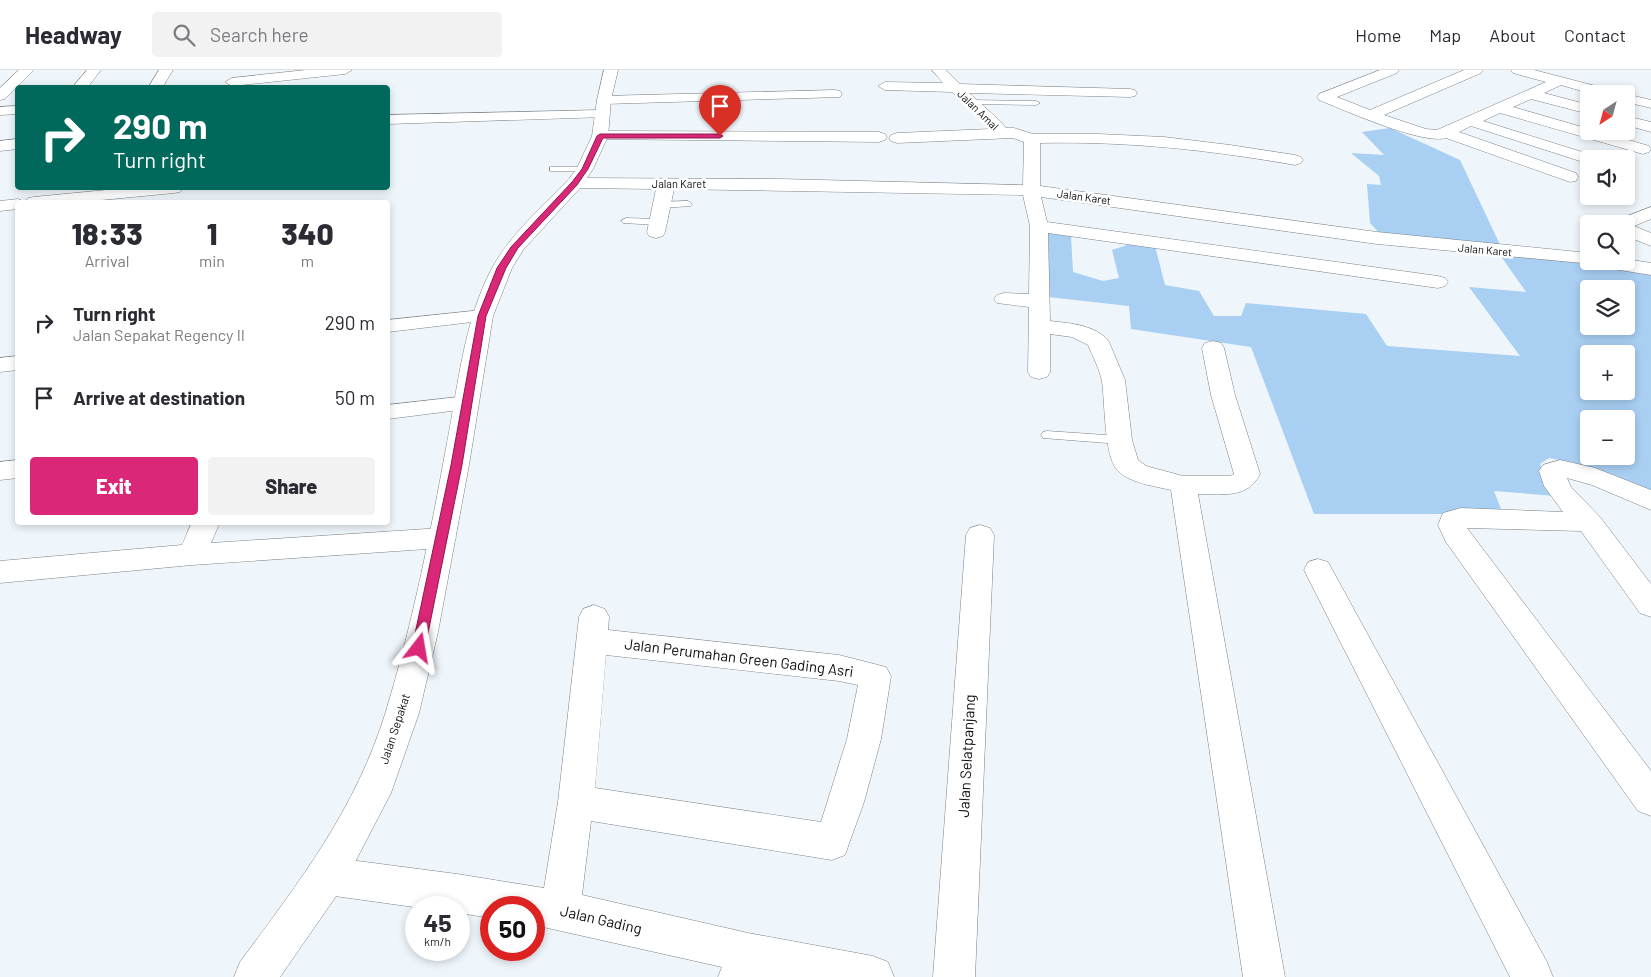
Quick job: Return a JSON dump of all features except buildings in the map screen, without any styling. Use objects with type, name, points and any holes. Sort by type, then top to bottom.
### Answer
[{"type":"street","points":[[0,96],[27,70]]},
{"type":"street","points":[[82,85],[94,70]]},
{"type":"street","points":[[157,85],[166,70]]},
{"type":"street","points":[[232,80],[291,72],[345,70]]},
{"type":"street","name":"Jalan Sepakat","points":[[255,977],[327,876],[374,793],[402,713],[423,632],[482,316],[502,268],[515,247],[575,184],[585,169],[600,136],[602,107],[611,70]]},
{"type":"street","name":"Jalan Amal","points":[[940,70],[955,88],[994,123],[1001,133],[1014,133],[1032,139],[1074,137],[1129,140],[1251,152],[1295,160]]},
{"type":"street","points":[[1392,70],[1324,96],[1326,99],[1370,115],[1429,134],[1439,135],[1559,81]]},
{"type":"street","points":[[1370,115],[1476,70]]},
{"type":"street","points":[[1518,70],[1580,86]]},
{"type":"street","points":[[885,86],[1130,93]]},
{"type":"street","points":[[390,120],[835,94]]},
{"type":"street","points":[[1530,94],[1580,108]]},
{"type":"street","points":[[1635,100],[1651,104]]},
{"type":"street","points":[[1499,108],[1647,148]]},
{"type":"street","points":[[0,111],[15,110]]},
{"type":"street","points":[[1469,121],[1580,157]]},
{"type":"street","points":[[1635,123],[1651,127]]},
{"type":"street","points":[[1445,132],[1570,177]]},
{"type":"street","points":[[897,138],[1001,133]]},
{"type":"street","points":[[600,136],[878,136]]},
{"type":"street","points":[[1032,139],[1031,190],[1039,226],[1039,372]]},
{"type":"street","points":[[0,146],[15,144]]},
{"type":"street","points":[[1635,153],[1647,148]]},
{"type":"street","points":[[1548,186],[1580,173]]},
{"type":"street","name":"Jalan Karet","points":[[575,184],[877,186],[1031,190],[1377,238],[1580,259]]},
{"type":"street","points":[[659,219],[666,184]]},
{"type":"street","points":[[74,200],[135,197],[165,190]]},
{"type":"street","points":[[0,206],[15,204]]},
{"type":"street","points":[[1635,219],[1651,212]]},
{"type":"street","points":[[1039,226],[1438,282]]},
{"type":"street","points":[[1635,233],[1651,240]]},
{"type":"street","points":[[1635,266],[1651,269]]},
{"type":"street","points":[[1004,299],[1039,300]]},
{"type":"street","points":[[390,326],[482,316]]},
{"type":"street","points":[[1039,326],[1076,332],[1098,342],[1113,380],[1120,440],[1126,464],[1132,470],[1183,485],[1233,485],[1244,480],[1247,474],[1223,395],[1213,348]]},
{"type":"street","points":[[0,365],[15,363]]},
{"type":"street","points":[[390,412],[467,403]]},
{"type":"street","points":[[0,452],[15,451]]},
{"type":"street","points":[[1645,594],[1588,522],[1568,500],[1557,485],[1553,470],[1560,468],[1577,471],[1651,502]]},
{"type":"street","points":[[0,471],[15,469]]},
{"type":"street","points":[[1183,485],[1264,977]]},
{"type":"street","points":[[1588,522],[1461,518],[1453,520],[1452,525],[1456,535],[1651,799]]},
{"type":"street","points":[[192,554],[205,525]]},
{"type":"street","name":"Jalan Selatpanjang","points":[[954,977],[980,535]]},
{"type":"street","points":[[0,572],[192,554],[442,538]]},
{"type":"street","points":[[1318,570],[1532,977]]},
{"type":"street","name":"Jalan Perumahan Green Gading Asri","points":[[594,629],[839,668],[875,676],[873,704],[845,805],[832,842],[576,802],[594,629]]},
{"type":"street","points":[[560,910],[576,802]]},
{"type":"street","name":"Jalan Gading","points":[[327,876],[457,893],[560,910],[744,965],[873,977]]},
{"type":"lane","points":[[971,102],[1036,103]]},
{"type":"lane","points":[[554,169],[585,169]]},
{"type":"lane","points":[[626,221],[659,219],[688,204]]},
{"type":"lane","points":[[1047,435],[1120,440]]},
{"type":"shaded area","points":[[1390,128],[1460,160],[1502,249],[1383,237],[1370,223],[1367,184],[1381,185],[1379,176],[1351,153],[1384,155],[1362,132]]},
{"type":"shaded area","points":[[1042,231],[1071,236],[1073,272],[1103,281],[1119,278],[1112,250],[1133,243],[1155,246],[1165,285],[1199,291],[1214,316],[1241,316],[1246,303],[1366,314],[1387,346],[1520,356],[1469,287],[1526,292],[1500,255],[1580,262],[1580,270],[1635,269],[1651,272],[1651,492],[1626,480],[1582,465],[1635,465],[1635,410],[1580,410],[1580,464],[1549,458],[1540,464],[1556,496],[1494,491],[1503,514],[1314,514],[1251,347],[1131,329],[1129,306],[1048,297]]},
{"type":"route","points":[[419,648],[456,465],[482,316],[502,268],[515,247],[575,184],[594,152],[600,136],[720,136]]}]
